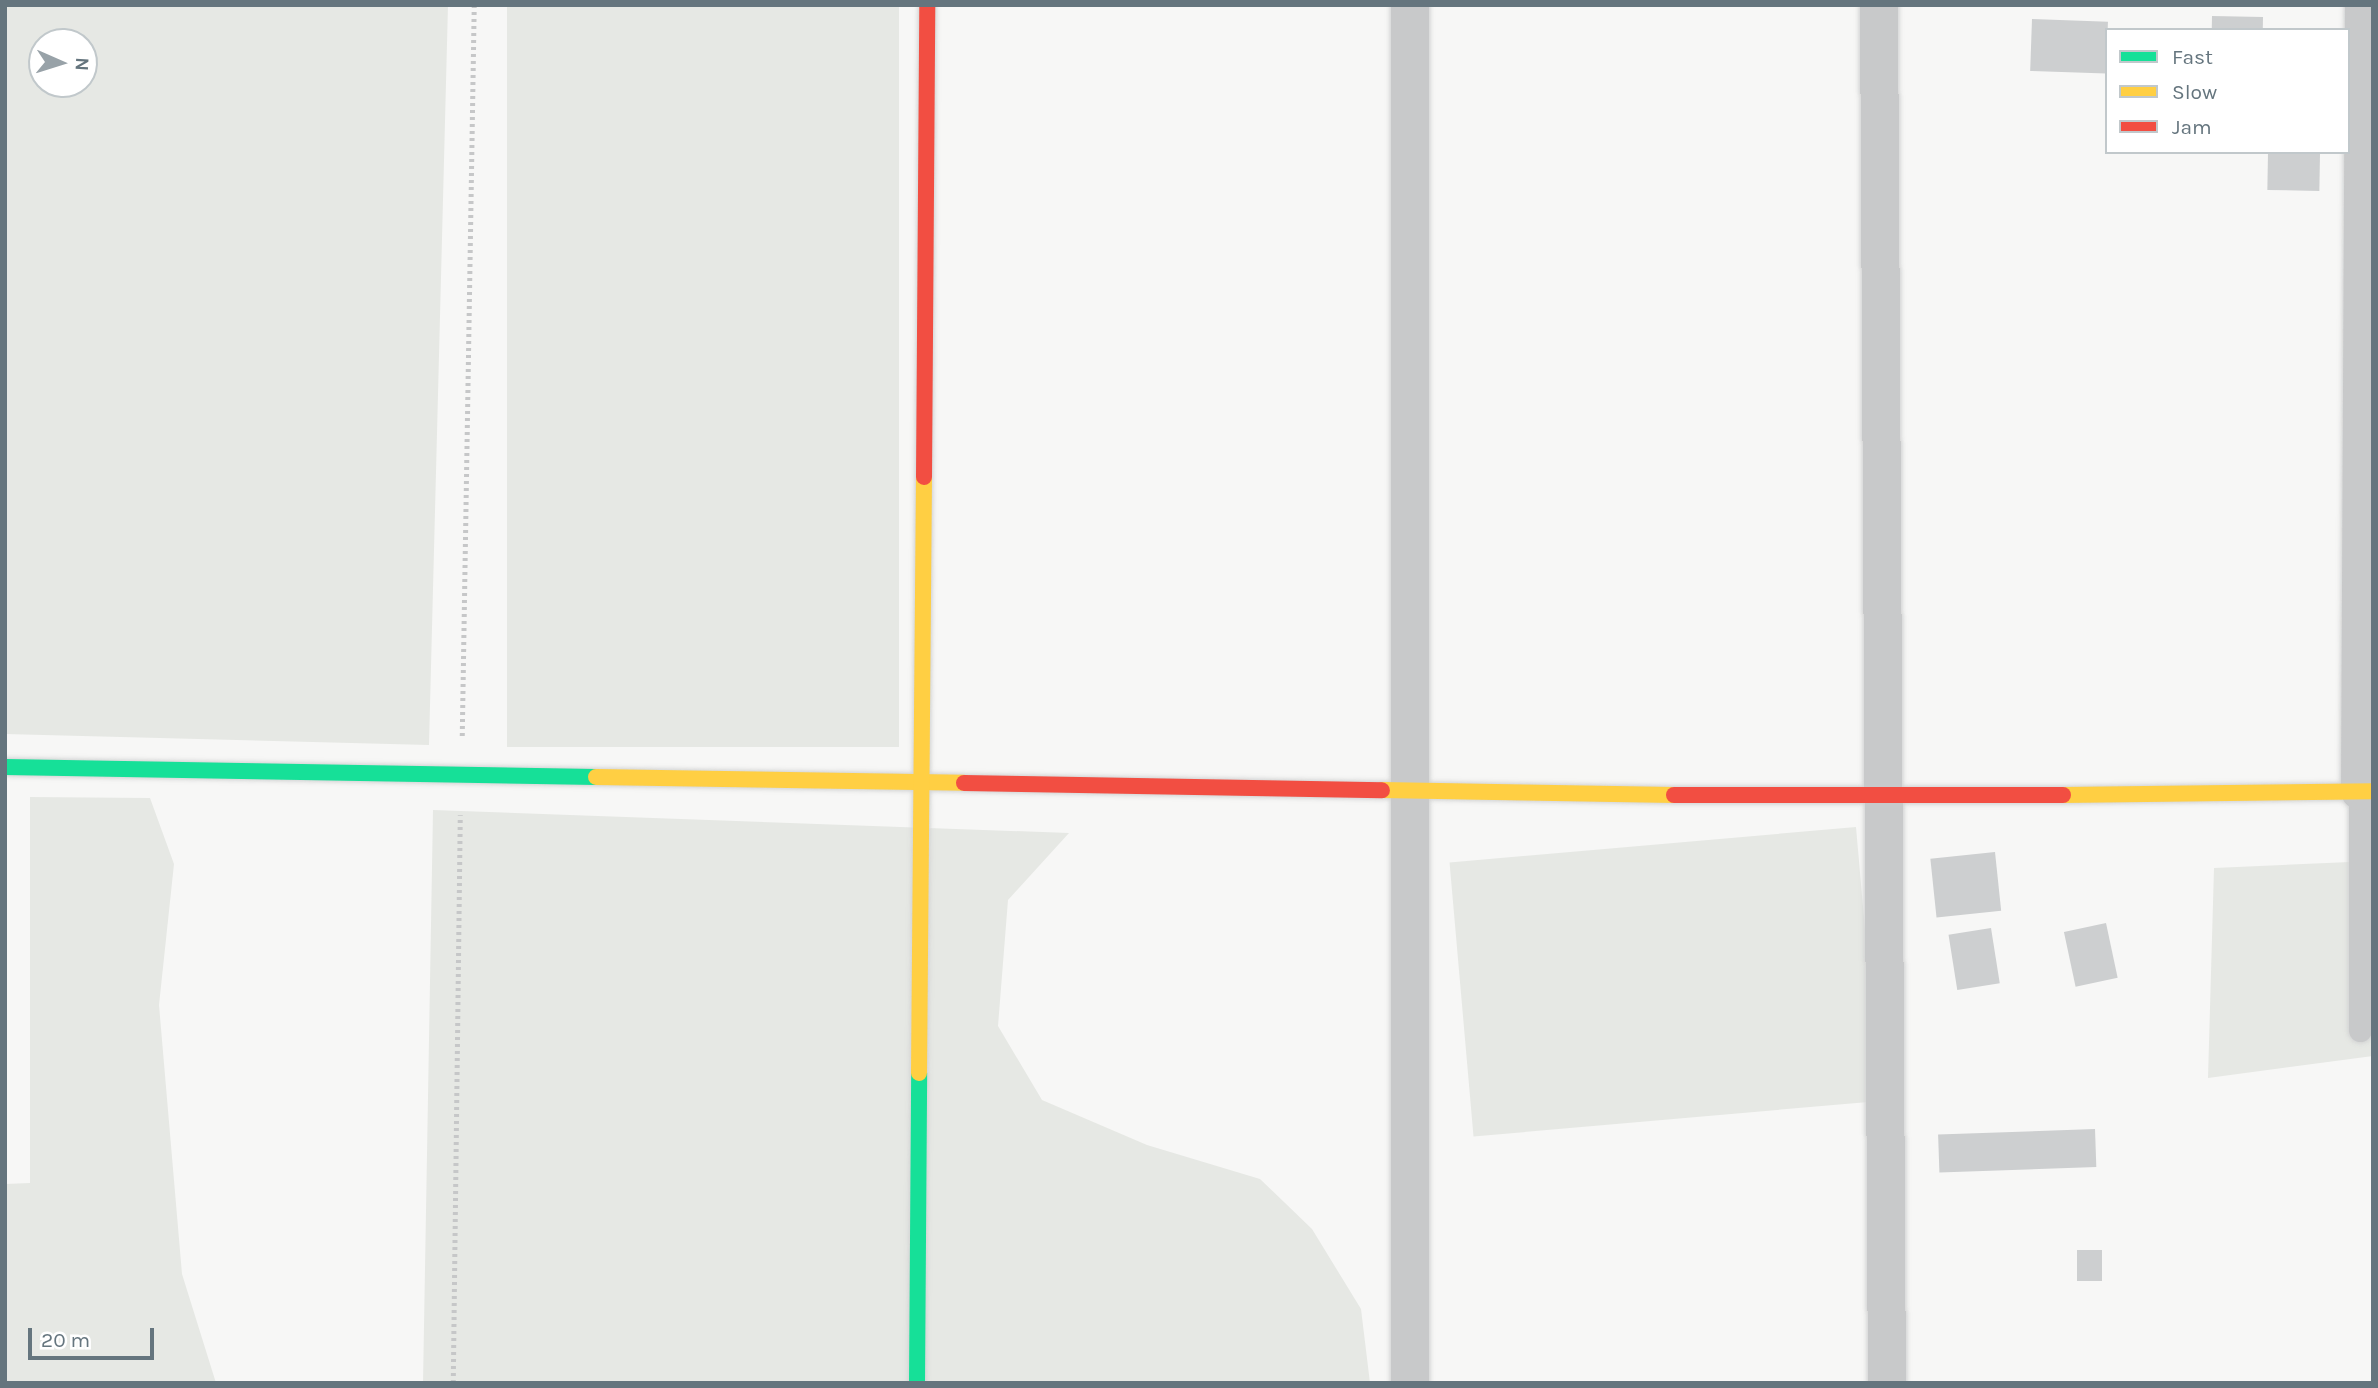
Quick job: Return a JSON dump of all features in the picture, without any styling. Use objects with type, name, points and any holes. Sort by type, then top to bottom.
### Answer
[{"type":"street","points":[[917,1383],[927,5]]},
{"type":"street","points":[[1410,5],[1410,1383]]},
{"type":"street","points":[[1879,5],[1881,798],[1887,1383]]},
{"type":"street","points":[[5,767],[1881,798],[2367,791],[2364,5]]},
{"type":"lane","points":[[2360,1030],[2367,791]]},
{"type":"path","points":[[453,1383],[474,5]]},
{"type":"shaded area","points":[[5,5],[448,5],[429,745],[5,734]]},
{"type":"shaded area","points":[[507,5],[899,5],[899,747],[507,747]]},
{"type":"shaded area","points":[[30,797],[150,798],[174,864],[159,1005],[182,1274],[216,1383],[5,1383],[5,1184],[30,1183]]},
{"type":"shaded area","points":[[433,810],[1069,833],[1008,900],[998,1026],[1042,1100],[1147,1145],[1260,1179],[1312,1229],[1361,1309],[1370,1383],[423,1383]]},
{"type":"shaded area","points":[[1856,827],[1880,1101],[1474,1137],[1450,863]]},
{"type":"shaded area","points":[[2373,861],[2373,1056],[2208,1078],[2214,868]]},
{"type":"building","points":[[2212,16],[2263,17],[2263,28],[2212,28]]},
{"type":"building","points":[[2032,19],[2108,22],[2108,28],[2105,28],[2105,74],[2030,71]]},
{"type":"building","points":[[2268,154],[2320,154],[2319,191],[2267,190]]},
{"type":"building","points":[[1995,852],[2001,911],[1937,917],[1930,859]]},
{"type":"building","points":[[2106,923],[2118,978],[2076,987],[2064,932]]},
{"type":"building","points":[[1991,928],[2000,983],[1957,990],[1949,935]]},
{"type":"building","points":[[2095,1129],[2096,1167],[1939,1172],[1938,1134]]},
{"type":"building","points":[[2077,1250],[2102,1250],[2102,1281],[2077,1281]]},
{"type":"traffic: fast","points":[[5,767],[596,777]]},
{"type":"traffic: fast","points":[[917,1383],[919,1073]]},
{"type":"traffic: slow","points":[[919,1073],[924,477]]},
{"type":"traffic: slow","points":[[596,777],[964,783]]},
{"type":"traffic: slow","points":[[1382,790],[1674,795]]},
{"type":"traffic: slow","points":[[2063,795],[2373,791]]},
{"type":"traffic: jam","points":[[924,477],[927,5]]},
{"type":"traffic: jam","points":[[964,783],[1382,790]]},
{"type":"traffic: jam","points":[[1674,795],[2063,795]]}]
